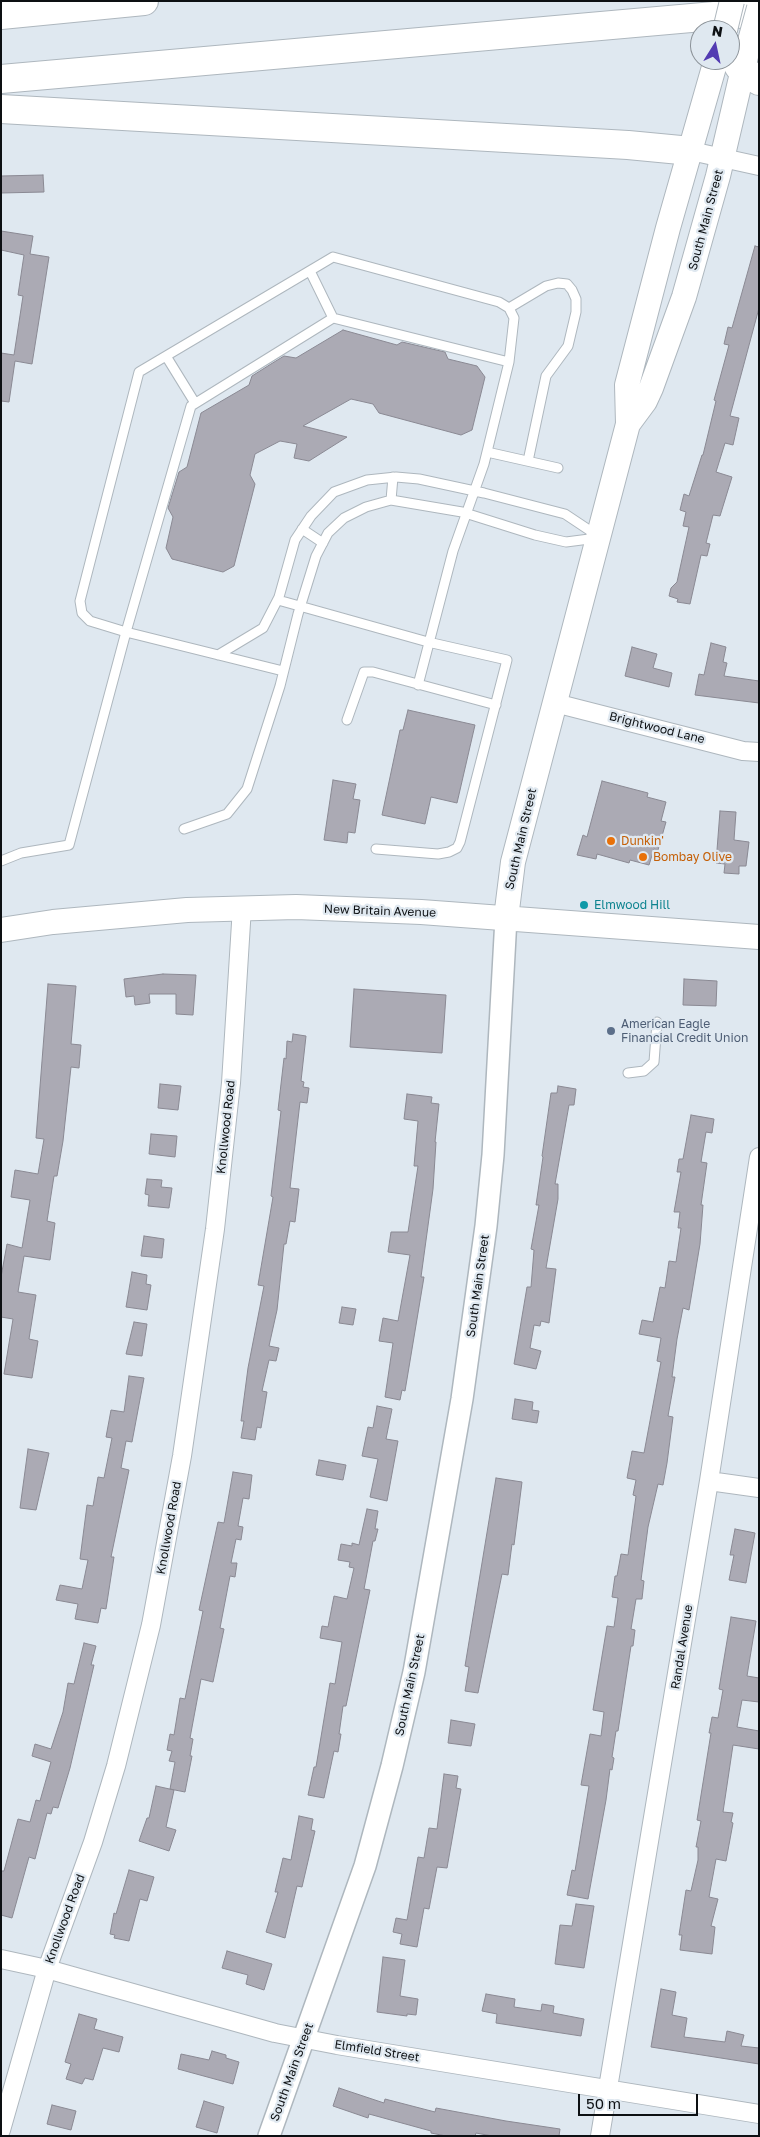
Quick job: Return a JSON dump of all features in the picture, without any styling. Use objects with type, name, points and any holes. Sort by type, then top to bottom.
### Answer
[{"type":"highway","points":[[1,15],[144,1]]},
{"type":"highway","points":[[1,79],[759,12]]},
{"type":"highway","points":[[1,109],[628,145],[691,151]]},
{"type":"main road","name":"South Main Street","points":[[740,36],[759,8]]},
{"type":"main road","name":"South Main Street","points":[[506,918],[513,862],[600,537],[628,424],[626,392],[668,228],[691,151],[724,70]]},
{"type":"main road","name":"South Main Street","points":[[628,424],[652,388],[678,316],[702,237],[723,157],[732,70]]},
{"type":"main road","points":[[668,228],[702,237]]},
{"type":"main road","points":[[648,308],[678,316]]},
{"type":"main road","name":"New Britain Avenue","points":[[1,930],[54,922],[242,907],[421,912],[759,937]]},
{"type":"street","points":[[691,151],[759,166]]},
{"type":"street","name":"Brightwood Lane","points":[[555,703],[743,752],[759,752]]},
{"type":"street","name":"Knollwood Road","points":[[1,2130],[47,1969],[93,1842],[116,1766],[151,1626],[168,1540],[206,1297],[224,1154],[242,907]]},
{"type":"street","name":"South Main Street","points":[[269,2136],[367,1857],[392,1766],[414,1672],[462,1399],[486,1226],[493,1155],[506,918]]},
{"type":"street","name":"Randal Avenue","points":[[600,2136],[610,2089],[759,1158]]},
{"type":"street","points":[[708,1481],[759,1488]]},
{"type":"street","name":"Elmfield Street","points":[[1,1959],[47,1969],[275,2033],[304,2039],[759,2114]]},
{"type":"lane","points":[[283,671],[126,632],[90,621],[82,613],[80,600],[139,372],[333,257],[499,302],[509,308],[514,318],[509,362],[487,452],[453,551],[418,685]]},
{"type":"lane","points":[[310,271],[334,318]]},
{"type":"lane","points":[[509,308],[546,286],[558,283],[567,284],[576,299],[576,312],[568,346],[546,376],[528,461]]},
{"type":"lane","points":[[1,860],[21,853],[70,845],[126,632],[191,406],[334,318],[509,362]]},
{"type":"lane","points":[[166,356],[195,403]]},
{"type":"lane","points":[[487,452],[558,468]]},
{"type":"lane","points":[[218,655],[263,628],[278,600],[294,540],[302,529],[334,492],[367,480],[392,477],[419,479],[475,491],[565,514],[600,537]]},
{"type":"lane","points":[[391,500],[392,477]]},
{"type":"lane","points":[[184,829],[227,814],[247,789],[270,720],[300,606],[316,556],[328,533],[344,518],[366,507],[391,500],[430,505],[566,542],[600,537]]},
{"type":"lane","points":[[302,529],[323,543]]},
{"type":"lane","points":[[278,600],[428,642],[507,660],[457,848],[438,854],[376,849]]},
{"type":"lane","points":[[347,720],[364,672],[373,672],[496,705]]},
{"type":"lane","points":[[628,1073],[644,1071],[654,1062],[657,1022]]},
{"type":"building","points":[[43,175],[44,192],[1,193],[1,176]]},
{"type":"building","points":[[1,231],[33,236],[30,254],[49,257],[32,364],[15,361],[9,402],[1,401],[1,353],[14,355],[23,296],[18,295],[24,255],[1,250]]},
{"type":"building","points":[[755,246],[759,247],[759,308],[730,416],[739,418],[733,445],[725,443],[716,472],[732,477],[720,516],[713,515],[706,543],[710,544],[707,556],[701,555],[690,604],[677,602],[678,599],[669,596],[671,588],[677,582],[689,527],[683,526],[686,512],[680,510],[684,494],[689,496],[703,455],[716,401],[714,400],[729,345],[724,344],[728,327],[732,328]]},
{"type":"building","points":[[343,330],[397,345],[402,342],[445,352],[448,359],[477,366],[485,377],[472,430],[461,435],[379,413],[373,404],[351,399],[303,426],[347,437],[309,461],[294,458],[297,444],[280,441],[255,454],[250,475],[255,484],[234,566],[223,572],[172,559],[166,548],[173,517],[168,508],[179,472],[187,467],[201,413],[249,385],[252,376],[284,356],[296,358]]},
{"type":"building","points":[[711,643],[726,647],[723,662],[727,663],[724,676],[759,681],[759,703],[695,695],[699,674],[704,675]]},
{"type":"building","points":[[632,647],[657,654],[653,668],[672,673],[669,687],[625,676]]},
{"type":"building","points":[[408,710],[475,725],[457,803],[431,797],[425,824],[382,815],[400,730],[403,730]]},
{"type":"building","points":[[333,780],[356,784],[353,799],[360,800],[355,833],[348,832],[347,843],[324,840]]},
{"type":"building","points":[[602,781],[648,793],[647,797],[666,802],[661,821],[666,822],[658,850],[654,849],[649,865],[630,860],[629,863],[597,854],[596,859],[577,855],[583,835],[587,837]]},
{"type":"building","points":[[720,811],[736,812],[734,840],[749,842],[746,866],[739,866],[739,874],[724,873],[725,864],[716,863]]},
{"type":"building","points":[[163,974],[196,975],[193,1015],[176,1014],[176,994],[149,994],[150,1003],[135,1005],[134,996],[126,997],[124,979]]},
{"type":"building","points":[[684,979],[717,981],[716,1006],[683,1005]]},
{"type":"building","points":[[48,984],[76,986],[71,1044],[81,1045],[79,1068],[71,1067],[63,1141],[57,1176],[54,1176],[47,1221],[55,1223],[50,1260],[24,1256],[18,1292],[36,1295],[29,1339],[38,1341],[32,1378],[4,1374],[13,1319],[1,1317],[1,1277],[7,1244],[22,1248],[30,1200],[11,1197],[15,1170],[38,1174],[44,1139],[36,1138]]},
{"type":"building","points":[[354,989],[446,995],[442,1053],[350,1047]]},
{"type":"building","points":[[293,1034],[306,1036],[301,1081],[304,1082],[303,1087],[309,1088],[307,1103],[300,1102],[290,1188],[299,1189],[295,1222],[290,1221],[286,1244],[284,1244],[277,1310],[269,1346],[279,1348],[276,1361],[269,1360],[262,1391],[267,1392],[261,1428],[257,1427],[255,1440],[241,1438],[244,1421],[241,1421],[248,1368],[264,1286],[258,1285],[273,1197],[271,1196],[281,1111],[278,1110],[284,1058],[286,1059],[287,1041],[292,1042]]},
{"type":"building","points":[[160,1084],[181,1086],[178,1110],[158,1108]]},
{"type":"building","points":[[558,1086],[576,1089],[574,1105],[569,1105],[555,1184],[558,1184],[558,1199],[546,1268],[556,1269],[549,1323],[541,1321],[540,1326],[534,1325],[530,1348],[541,1351],[536,1369],[514,1364],[527,1287],[531,1287],[534,1250],[531,1249],[539,1205],[536,1205],[551,1093],[557,1093]]},
{"type":"building","points":[[407,1094],[432,1097],[431,1103],[439,1104],[433,1189],[421,1277],[424,1277],[405,1391],[402,1390],[400,1400],[385,1397],[393,1343],[379,1341],[383,1318],[398,1321],[410,1255],[388,1252],[391,1232],[408,1232],[418,1166],[414,1166],[418,1121],[404,1119]]},
{"type":"building","points":[[691,1115],[714,1119],[712,1133],[706,1132],[701,1162],[707,1163],[701,1205],[703,1205],[700,1244],[689,1310],[683,1308],[677,1339],[672,1377],[675,1377],[668,1416],[673,1417],[667,1463],[663,1485],[658,1484],[648,1527],[641,1580],[644,1581],[642,1599],[636,1599],[631,1629],[635,1630],[633,1646],[631,1646],[618,1731],[616,1731],[612,1757],[614,1758],[612,1770],[610,1769],[588,1899],[567,1895],[572,1870],[575,1871],[589,1786],[581,1785],[590,1734],[601,1736],[604,1712],[593,1710],[607,1626],[614,1627],[618,1598],[612,1597],[615,1576],[617,1576],[621,1554],[628,1555],[636,1496],[633,1495],[636,1480],[627,1478],[632,1451],[644,1453],[661,1362],[657,1361],[661,1338],[639,1334],[642,1320],[653,1322],[660,1287],[665,1288],[669,1261],[676,1262],[681,1228],[678,1228],[680,1212],[674,1212],[681,1172],[677,1172],[679,1159],[683,1159]]},
{"type":"building","points":[[151,1134],[177,1136],[175,1157],[149,1154]]},
{"type":"building","points":[[147,1179],[162,1180],[161,1187],[172,1188],[169,1208],[148,1206],[149,1195],[145,1194]]},
{"type":"building","points":[[144,1236],[164,1239],[162,1258],[141,1256]]},
{"type":"building","points":[[132,1272],[147,1275],[146,1284],[151,1285],[147,1310],[126,1307]]},
{"type":"building","points":[[342,1307],[356,1309],[353,1325],[339,1323]]},
{"type":"building","points":[[134,1322],[147,1324],[142,1356],[126,1354]]},
{"type":"building","points":[[129,1376],[144,1378],[132,1442],[126,1441],[121,1468],[129,1470],[111,1557],[114,1557],[106,1609],[101,1608],[98,1623],[75,1619],[78,1604],[56,1600],[60,1585],[82,1589],[88,1560],[80,1559],[87,1505],[93,1506],[98,1477],[104,1478],[112,1438],[106,1437],[111,1410],[124,1412]]},
{"type":"building","points":[[515,1399],[533,1402],[532,1410],[539,1411],[537,1423],[512,1419]]},
{"type":"building","points":[[377,1406],[392,1409],[386,1439],[398,1441],[387,1501],[370,1497],[378,1459],[362,1456],[368,1427],[373,1428]]},
{"type":"building","points":[[28,1449],[49,1453],[36,1510],[20,1508]]},
{"type":"building","points":[[319,1460],[346,1465],[343,1480],[316,1475]]},
{"type":"building","points":[[233,1472],[252,1475],[249,1499],[243,1498],[238,1526],[243,1527],[241,1540],[236,1539],[231,1563],[237,1563],[235,1577],[230,1576],[220,1628],[224,1629],[213,1682],[201,1679],[190,1738],[193,1739],[190,1756],[192,1756],[185,1792],[170,1789],[175,1762],[169,1761],[172,1751],[167,1750],[170,1734],[174,1735],[180,1698],[185,1699],[203,1611],[199,1610],[218,1522],[224,1523]]},
{"type":"building","points":[[496,1478],[522,1482],[508,1575],[502,1574],[478,1693],[465,1691],[469,1667],[465,1666]]},
{"type":"building","points":[[367,1509],[378,1511],[375,1529],[378,1529],[375,1541],[373,1541],[364,1589],[370,1590],[346,1706],[343,1706],[338,1752],[334,1751],[324,1798],[308,1795],[314,1767],[316,1767],[330,1683],[335,1684],[342,1642],[320,1638],[322,1626],[328,1627],[334,1596],[347,1599],[354,1568],[349,1567],[350,1562],[338,1560],[341,1544],[352,1546],[352,1543],[359,1545]]},
{"type":"building","points":[[735,1529],[755,1533],[746,1583],[729,1580],[734,1555],[730,1555]]},
{"type":"building","points":[[731,1617],[756,1621],[747,1676],[759,1678],[759,1702],[742,1700],[737,1727],[759,1731],[759,1749],[733,1745],[723,1812],[733,1813],[731,1822],[733,1823],[726,1861],[716,1859],[709,1897],[718,1899],[711,1926],[715,1927],[712,1954],[680,1950],[682,1935],[679,1935],[686,1890],[691,1891],[698,1860],[698,1847],[696,1847],[701,1821],[697,1820],[712,1717],[718,1718],[723,1690],[719,1689]]},
{"type":"building","points":[[84,1643],[96,1646],[91,1665],[94,1665],[70,1768],[58,1808],[53,1807],[51,1814],[47,1813],[35,1859],[29,1857],[12,1918],[1,1915],[1,1871],[4,1871],[18,1819],[30,1822],[36,1800],[40,1801],[51,1762],[32,1756],[35,1744],[51,1749],[63,1712],[68,1683],[74,1684]]},
{"type":"building","points":[[451,1720],[475,1724],[471,1746],[448,1743]]},
{"type":"building","points":[[444,1774],[458,1776],[456,1788],[461,1789],[447,1868],[437,1867],[429,1909],[424,1908],[417,1947],[400,1944],[402,1934],[393,1932],[396,1918],[407,1920],[418,1857],[424,1858],[429,1828],[437,1829]]},
{"type":"building","points":[[156,1786],[174,1790],[166,1827],[176,1830],[169,1851],[139,1841],[147,1818],[149,1818]]},
{"type":"building","points":[[299,1816],[313,1819],[311,1830],[315,1831],[302,1887],[297,1886],[285,1938],[266,1932],[278,1892],[275,1892],[283,1858],[291,1860]]},
{"type":"building","points":[[129,1870],[154,1877],[147,1901],[140,1899],[129,1941],[114,1938],[115,1935],[110,1934],[114,1913],[116,1914]]},
{"type":"building","points":[[576,1904],[594,1906],[584,1968],[555,1964],[560,1925],[572,1926]]},
{"type":"building","points":[[227,1951],[272,1964],[264,1990],[246,1984],[248,1975],[222,1968]]},
{"type":"building","points":[[383,1957],[405,1960],[400,1996],[418,1999],[416,2015],[407,2014],[407,2016],[377,2012]]},
{"type":"building","points":[[661,1989],[676,1992],[672,2015],[687,2018],[684,2037],[725,2042],[727,2031],[744,2035],[741,2046],[759,2048],[759,2064],[651,2047]]},
{"type":"building","points":[[486,1994],[515,1999],[514,2007],[541,2011],[542,2004],[554,2006],[553,2013],[584,2019],[581,2036],[496,2023],[497,2014],[482,2011]]},
{"type":"building","points":[[79,2014],[97,2019],[94,2029],[123,2037],[119,2052],[103,2048],[93,2080],[85,2078],[82,2084],[66,2079],[71,2064],[65,2062]]},
{"type":"building","points":[[212,2051],[226,2055],[226,2058],[239,2062],[233,2084],[178,2069],[181,2054],[209,2060]]},
{"type":"building","points":[[339,2088],[384,2103],[385,2099],[435,2112],[436,2108],[560,2129],[559,2136],[492,2136],[476,2133],[475,2136],[446,2136],[431,2133],[431,2131],[369,2114],[368,2118],[333,2106]]},
{"type":"building","points":[[204,2101],[224,2107],[217,2133],[196,2127]]},
{"type":"building","points":[[52,2105],[76,2111],[71,2130],[47,2124]]},
{"type":"place","name":"Dunkin'","points":[[611,841]]},
{"type":"place","name":"Bombay Olive","points":[[643,857]]},
{"type":"place","name":"Elmwood Hill","points":[[584,905]]},
{"type":"place","name":"American Eagle Financial Credit Union","points":[[611,1031]]}]
